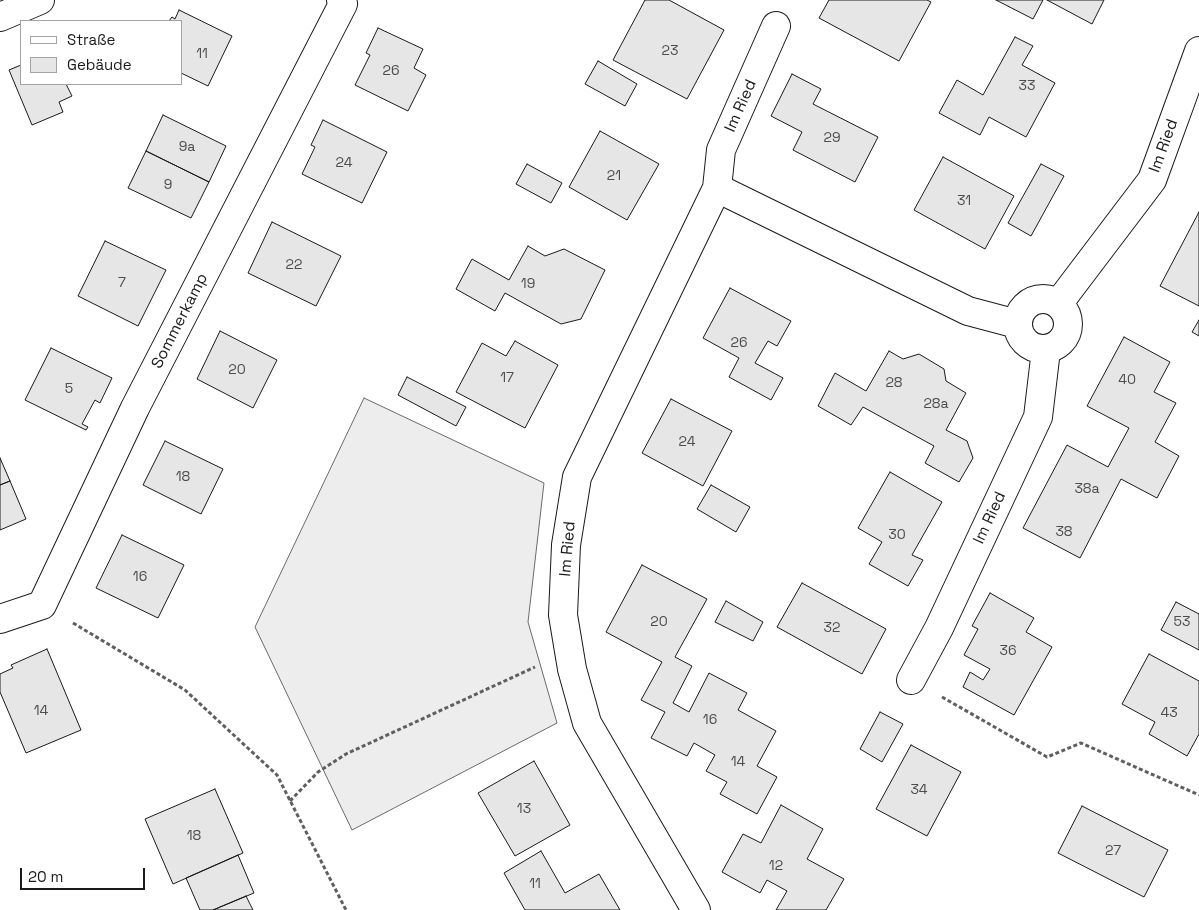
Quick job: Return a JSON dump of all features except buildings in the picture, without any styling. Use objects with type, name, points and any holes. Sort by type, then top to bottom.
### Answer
[{"type":"street","points":[[0,18],[40,0]]},
{"type":"street","name":"Sommerkamp","points":[[42,605],[135,408],[343,4],[341,0]]},
{"type":"street","name":"Im Ried","points":[[696,910],[587,722],[572,669],[564,615],[566,545],[577,477],[716,188],[721,150],[776,26]]},
{"type":"street","name":"Im Ried","points":[[1058,304],[1152,180],[1199,51]]},
{"type":"street","points":[[716,188],[968,311],[1017,324]]},
{"type":"street","points":[[1048,299],[1058,304],[1066,313],[1068,325],[1065,337],[1057,346],[1046,350],[1036,349],[1026,344],[1019,335],[1017,324],[1019,314],[1026,304],[1036,300],[1048,299]]},
{"type":"street","name":"Im Ried","points":[[912,680],[939,628],[1038,417],[1046,350]]},
{"type":"street","points":[[0,619],[42,605]]},
{"type":"path","points":[[42,605],[185,690],[277,775],[346,910]]},
{"type":"path","points":[[290,801],[318,772],[346,754],[570,651]]},
{"type":"path","points":[[912,680],[1047,757],[1081,743],[1199,795]]},
{"type":"shaded area","points":[[364,398],[544,483],[528,622],[557,723],[352,830],[255,627]]}]
